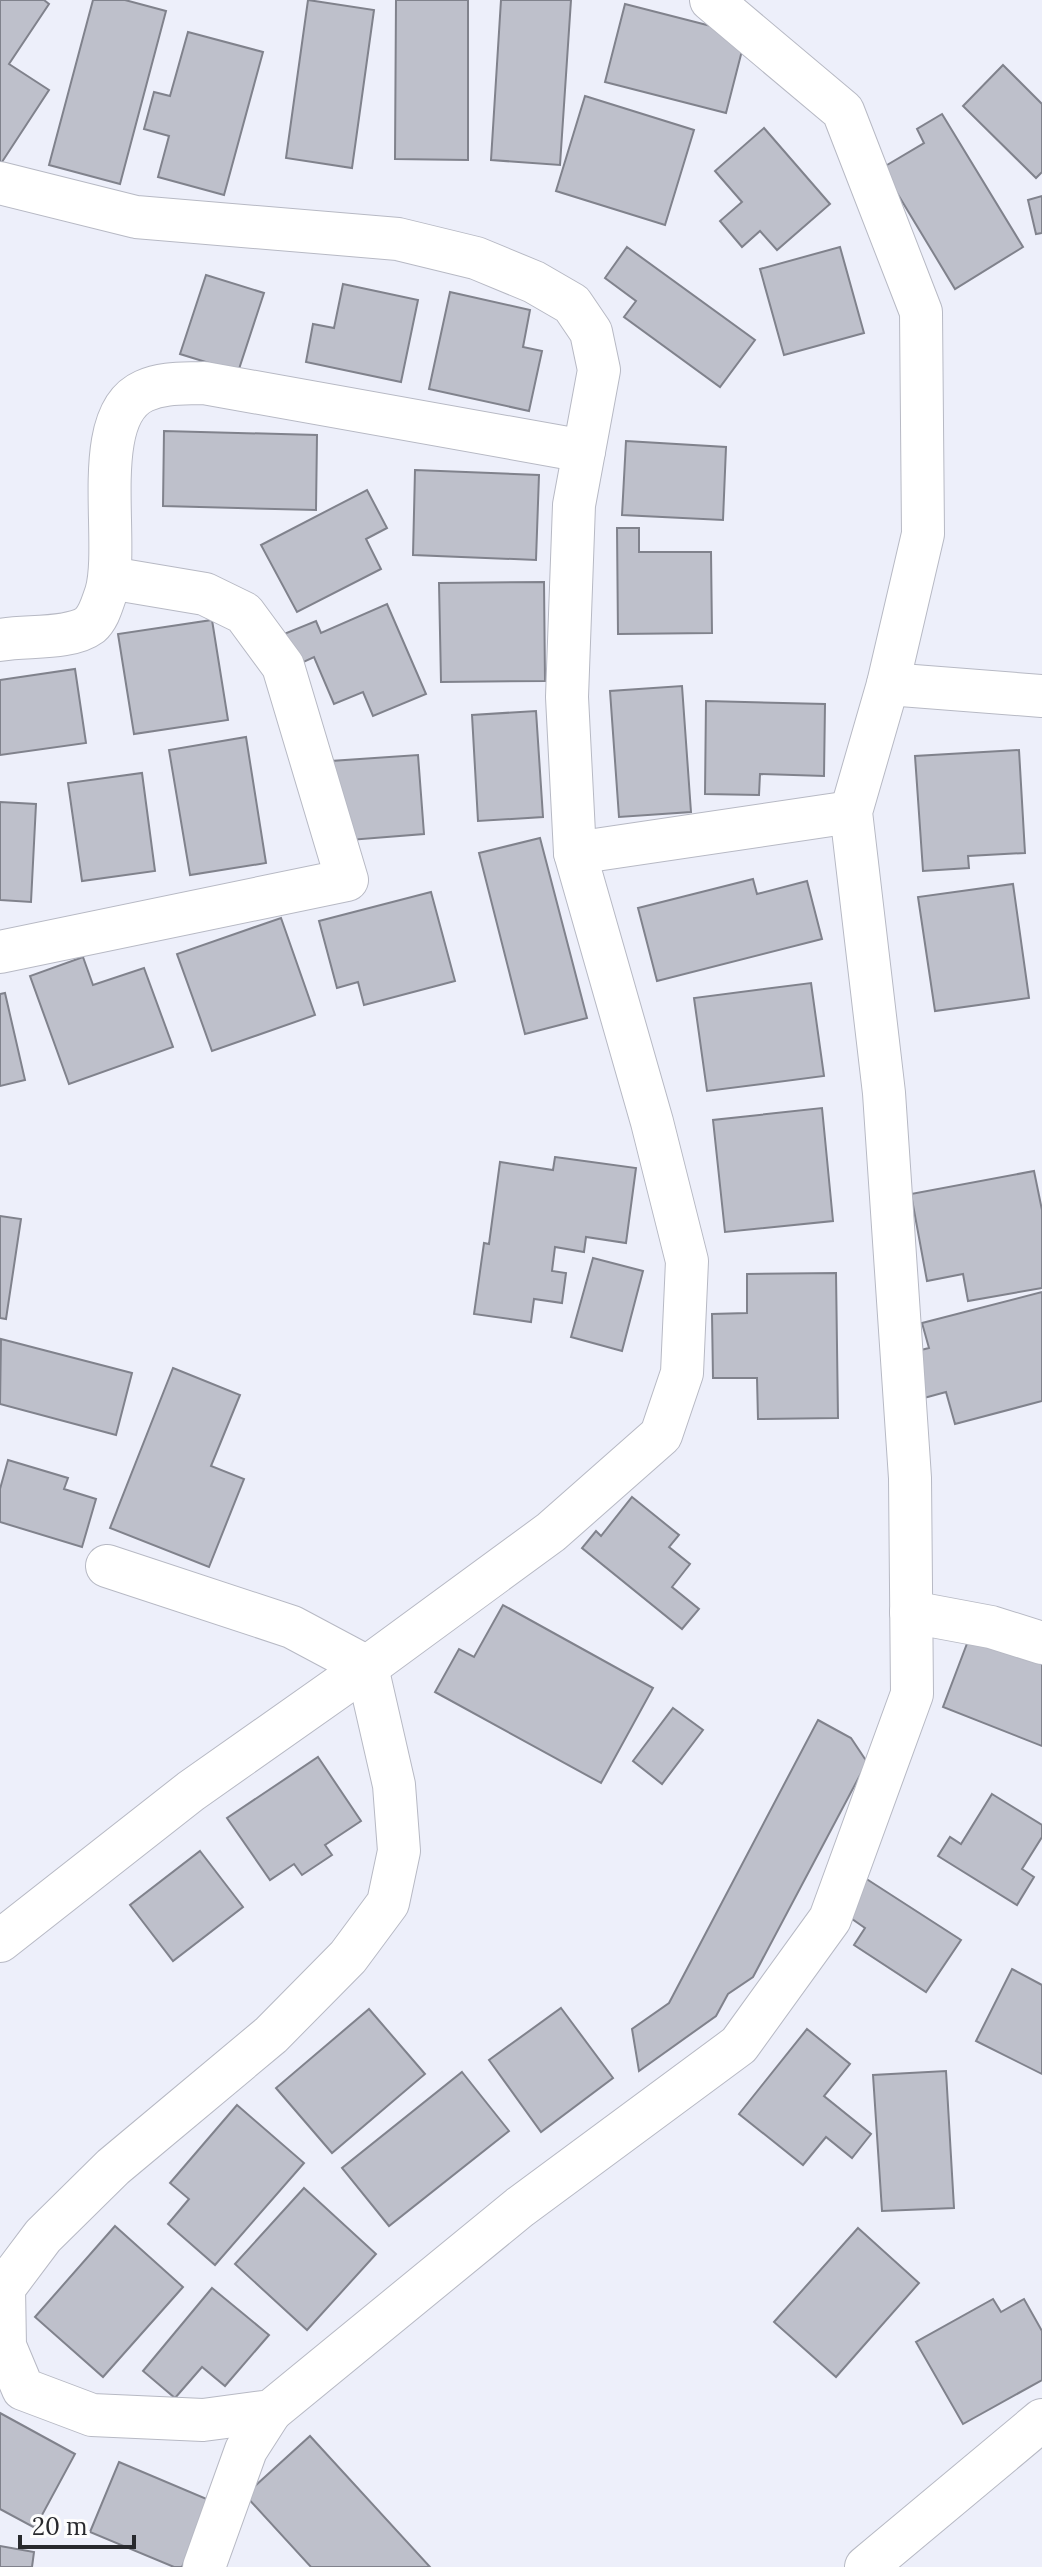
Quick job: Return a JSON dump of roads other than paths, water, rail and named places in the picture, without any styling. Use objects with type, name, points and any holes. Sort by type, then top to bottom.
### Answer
[{"type":"street","points":[[204,2567],[246,2450],[271,2411],[520,2207],[739,2045],[830,1919],[912,1694],[910,1478],[884,1093],[851,812],[888,684],[923,534],[921,312],[843,111],[711,0]]},
{"type":"street","points":[[0,183],[136,217],[398,239],[476,258],[534,282],[572,304],[591,332],[599,370],[574,505],[567,697],[575,853],[652,1122],[687,1261],[682,1373],[661,1435],[551,1532],[191,1791],[0,1941]]},
{"type":"street","points":[[0,640],[76,632],[91,624],[101,610],[110,578],[110,444],[121,412],[141,392],[168,384],[204,383],[584,451]]},
{"type":"street","points":[[0,952],[347,880],[283,666],[244,613],[205,594],[110,578]]},
{"type":"street","points":[[888,684],[1042,696]]},
{"type":"street","points":[[575,853],[851,812]]},
{"type":"street","points":[[107,1566],[292,1627],[367,1667],[394,1785],[399,1851],[388,1903],[348,1957],[271,2035],[113,2167],[43,2236],[4,2288],[5,2346],[23,2389],[92,2415],[203,2420],[271,2411]]},
{"type":"street","points":[[911,1612],[991,1627],[1042,1643]]},
{"type":"street","points":[[866,2567],[1042,2420]]}]
